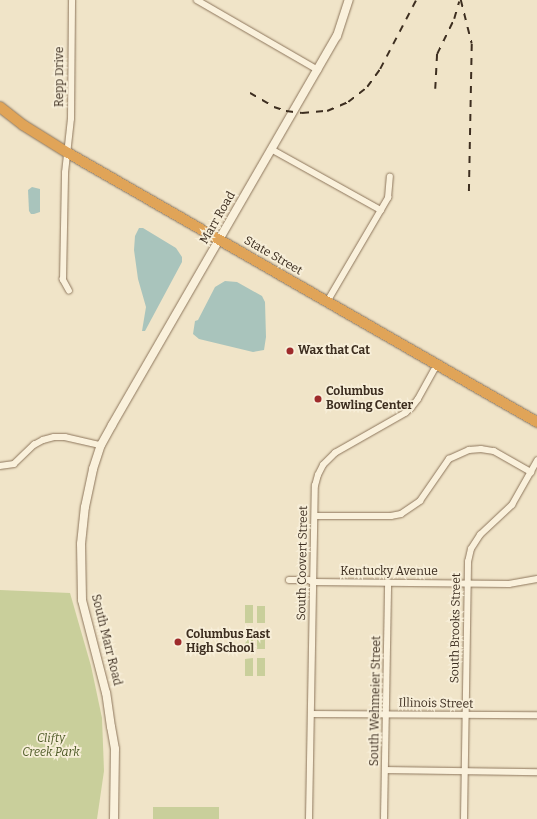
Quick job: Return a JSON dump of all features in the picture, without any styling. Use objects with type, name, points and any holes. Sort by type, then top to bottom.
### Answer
[{"type":"highway","name":"State Street","points":[[0,106],[23,125],[68,153],[537,422]]},
{"type":"street","name":"Repp Drive","points":[[69,291],[63,280],[65,173],[71,119],[72,0]]},
{"type":"street","points":[[197,0],[318,70]]},
{"type":"street","name":"Marr Road","points":[[101,444],[318,70],[337,36],[350,0]]},
{"type":"street","points":[[271,149],[381,210]]},
{"type":"street","points":[[327,302],[388,198],[390,177]]},
{"type":"street","name":"South Coovert Street","points":[[309,819],[315,486],[318,475],[323,465],[335,454],[405,413],[418,399],[437,365]]},
{"type":"street","points":[[0,466],[14,464],[34,445],[54,437],[64,437],[101,444]]},
{"type":"street","name":"South Marr Road","points":[[101,444],[85,507],[81,544],[82,600],[106,693],[115,749],[114,819]]},
{"type":"street","points":[[315,516],[391,516],[401,514],[420,501],[449,459],[469,450],[481,449],[494,451],[531,472]]},
{"type":"street","name":"South Brooks Street","points":[[464,819],[468,562],[471,549],[480,535],[512,505],[537,461]]},
{"type":"street","name":"Kentucky Avenue","points":[[289,580],[308,580],[313,582],[509,584],[537,579]]},
{"type":"street","name":"South Wehmeier Street","points":[[384,819],[388,583]]},
{"type":"street","name":"Illinois Street","points":[[312,714],[466,716],[537,715]]},
{"type":"street","points":[[386,770],[537,772]]},
{"type":"green space","name":"Clifty Creek Park","points":[[0,590],[70,593],[91,666],[102,718],[104,771],[97,819],[0,819]]},
{"type":"green space","points":[[245,605],[253,605],[253,623],[245,623]]},
{"type":"green space","points":[[257,606],[265,606],[265,623],[257,623]]},
{"type":"green space","points":[[245,632],[253,632],[253,649],[245,649]]},
{"type":"green space","points":[[257,632],[265,632],[265,649],[257,649]]},
{"type":"green space","points":[[253,658],[253,676],[245,676],[245,659]]},
{"type":"green space","points":[[257,658],[265,658],[265,676],[257,676]]},
{"type":"green space","points":[[153,807],[219,807],[219,819],[153,819]]},
{"type":"water","points":[[32,187],[40,189],[40,212],[34,214],[31,214],[29,211],[28,190]]},
{"type":"water","points":[[139,228],[143,228],[176,248],[182,257],[182,262],[145,331],[142,331],[146,307],[138,279],[134,250],[135,236]]},
{"type":"water","points":[[225,281],[237,282],[262,296],[265,302],[266,337],[264,350],[253,352],[199,339],[193,334],[195,321],[198,320],[215,287]]},
{"type":"railway","points":[[250,93],[274,107],[286,111],[302,113],[327,111],[348,102],[367,87],[380,69],[416,0]]},
{"type":"railway","points":[[461,0],[472,44],[469,194]]},
{"type":"railway","points":[[435,89],[437,54],[454,19],[459,2]]},
{"type":"place","name":"Wax that Cat","points":[[290,351]]},
{"type":"place","name":"Columbus Bowling Center","points":[[318,399]]},
{"type":"place","name":"Columbus East High School","points":[[178,642]]}]
